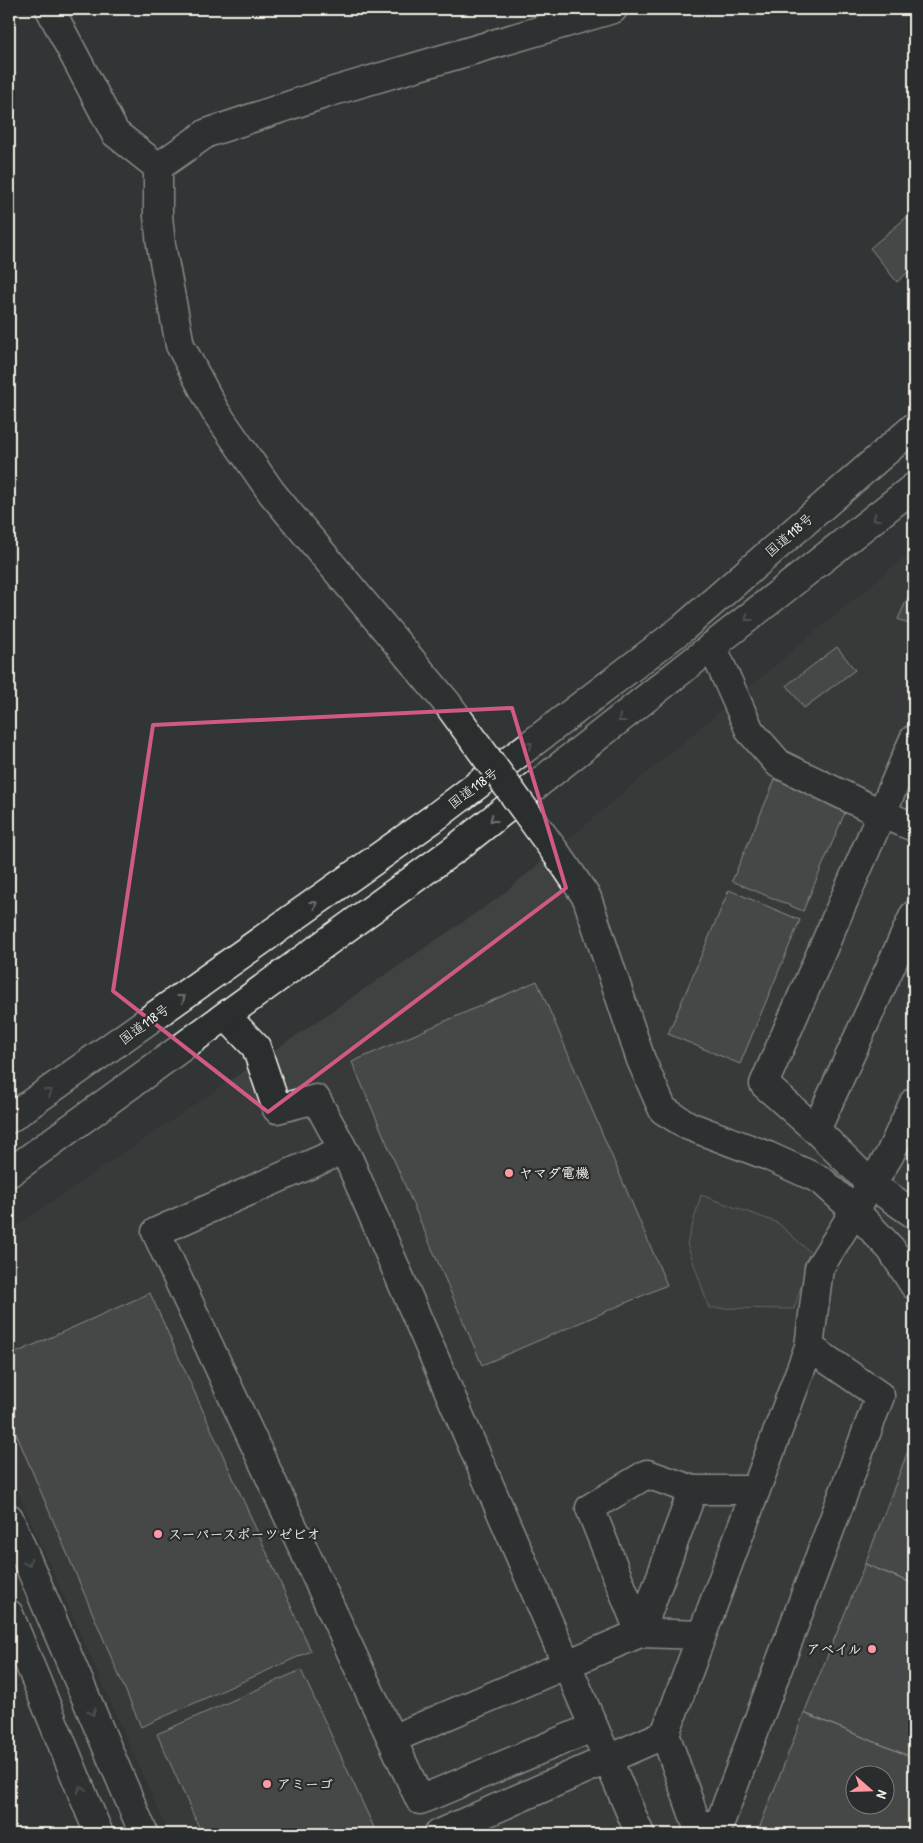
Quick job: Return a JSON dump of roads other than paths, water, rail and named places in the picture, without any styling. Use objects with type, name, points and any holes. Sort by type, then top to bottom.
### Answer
[{"type":"main road","points":[[50,9],[115,133],[158,167]]},
{"type":"main road","points":[[158,167],[207,133],[327,93],[613,9]]},
{"type":"main road","points":[[158,167],[158,216],[161,245],[180,345],[215,411],[272,493],[447,703],[587,898],[640,1060],[663,1110],[689,1126],[768,1156],[821,1180],[854,1210],[891,1249],[914,1285]]},
{"type":"main road","name":"国道118号","points":[[9,1119],[434,818],[668,640],[914,427]]},
{"type":"main road","points":[[9,1173],[456,849],[914,487]]},
{"type":"main road","points":[[712,646],[750,731],[779,764],[882,814],[914,827]]},
{"type":"main road","points":[[914,738],[764,1084],[816,1130],[872,1185],[914,1214]]},
{"type":"main road","points":[[816,1130],[914,915]]},
{"type":"main road","points":[[227,1016],[256,1048],[277,1109],[316,1099],[343,1150],[640,1834]]},
{"type":"main road","points":[[809,1347],[880,1396],[719,1825],[697,1825],[665,1734],[809,1347],[819,1268],[889,1156],[914,1102]]},
{"type":"main road","points":[[343,1150],[156,1232],[437,1834],[665,1734]]},
{"type":"main road","points":[[640,1633],[590,1508],[647,1474],[692,1490],[756,1490]]},
{"type":"main road","points":[[640,1633],[692,1490]]},
{"type":"main road","points":[[9,1518],[144,1834]]},
{"type":"main road","points":[[9,1614],[100,1834]]},
{"type":"main road","points":[[392,1739],[640,1633],[702,1635]]},
{"type":"main road","points":[[420,1800],[594,1727]]},
{"type":"place","name":"ヤマダ電機","points":[[509,1173]]},
{"type":"place","name":"スーパースポーツゼビオ","points":[[158,1534]]},
{"type":"place","name":"アベイル","points":[[872,1649]]},
{"type":"place","name":"アミーゴ","points":[[267,1784]]}]
